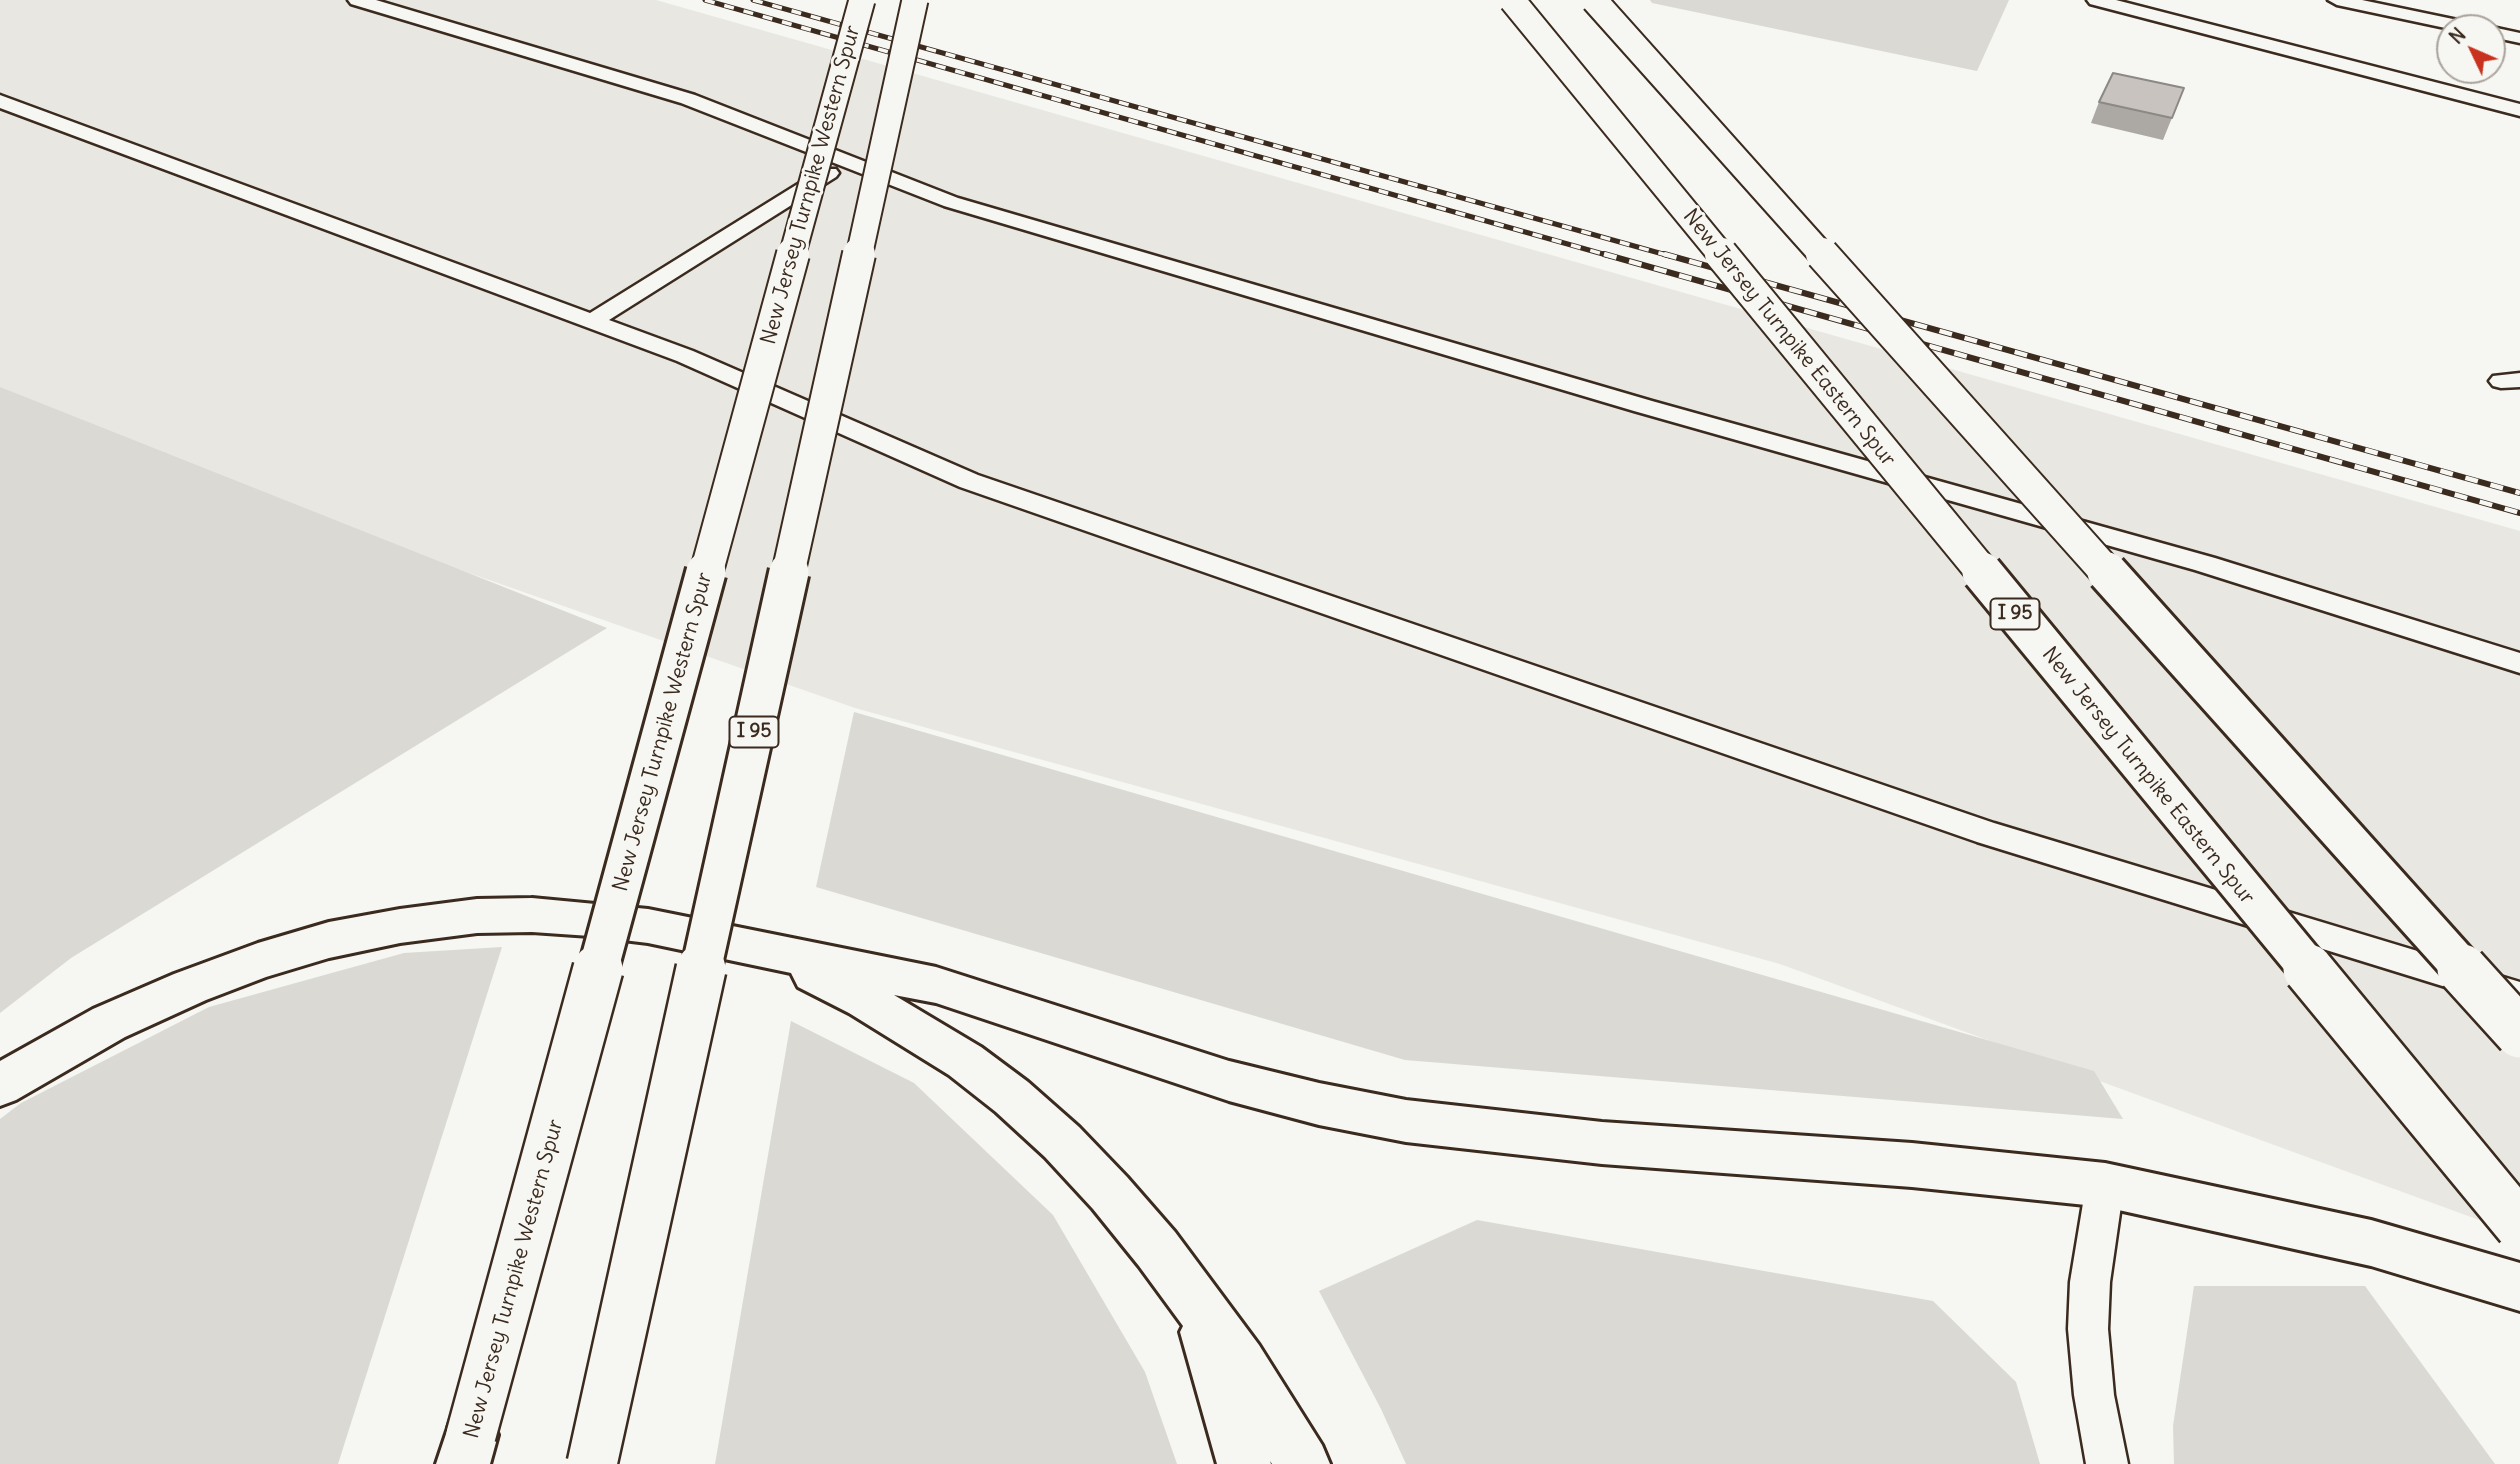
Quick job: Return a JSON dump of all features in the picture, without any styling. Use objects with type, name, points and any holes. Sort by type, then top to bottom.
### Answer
[{"type":"highway","name":"New Jersey Turnpike Western Spur","points":[[467,1450],[862,0]]},
{"type":"highway","name":"I 95","points":[[592,1464],[915,0]]},
{"type":"highway","name":"New Jersey Turnpike Eastern Spur","points":[[1512,0],[2520,1226]]},
{"type":"highway","points":[[1594,0],[2520,1033]]},
{"type":"highway","points":[[0,1086],[109,1023],[190,987],[258,961],[329,940],[400,926],[477,916],[532,915],[648,926],[936,985],[1229,1081],[1319,1104],[1406,1121],[1602,1143],[1912,1165],[2105,1185],[2371,1243],[2520,1287]]},
{"type":"highway","points":[[761,950],[865,1000],[965,1061],[1012,1097],[1062,1142],[1157,1249],[1241,1363],[1303,1464]]},
{"type":"highway","points":[[1198,1306],[1244,1464]]},
{"type":"lane","points":[[356,0],[688,99],[951,202],[1656,410],[2205,564],[2520,663]]},
{"type":"lane","points":[[2096,0],[2520,110]]},
{"type":"lane","points":[[2337,0],[2411,7],[2436,16]]},
{"type":"lane","points":[[0,101],[685,356],[969,481],[1988,833],[2520,996]]},
{"type":"lane","points":[[592,321],[848,162]]},
{"type":"lane","points":[[2105,1185],[2090,1282],[2088,1329],[2094,1395],[2107,1464]]},
{"type":"shaded area","points":[[0,0],[656,0],[2520,531],[2520,1235],[1780,964],[855,708],[169,468],[0,403]]},
{"type":"shaded area","points":[[1650,0],[2009,0],[1977,71],[1652,3]]},
{"type":"shaded area","points":[[0,387],[607,628],[71,958],[0,1013]]},
{"type":"shaded area","points":[[854,712],[2094,1071],[2123,1119],[1405,1060],[816,887]]},
{"type":"shaded area","points":[[502,947],[338,1464],[0,1464],[0,1119],[21,1103],[209,1007],[404,953]]},
{"type":"shaded area","points":[[791,1021],[914,1083],[1053,1215],[1145,1372],[1177,1464],[715,1464]]},
{"type":"shaded area","points":[[1477,1220],[1933,1301],[2016,1382],[2040,1464],[1406,1464],[1381,1409],[1319,1291]]},
{"type":"shaded area","points":[[2194,1286],[2365,1286],[2495,1464],[2174,1464],[2173,1426]]},
{"type":"building","points":[[2113,73],[2184,88],[2172,118],[2099,102]]},
{"type":"railway","points":[[705,0],[1610,256]]},
{"type":"railway","points":[[753,0],[1670,256]]},
{"type":"railway","points":[[1604,254],[2520,513]]},
{"type":"railway","points":[[1664,254],[2520,493]]}]
